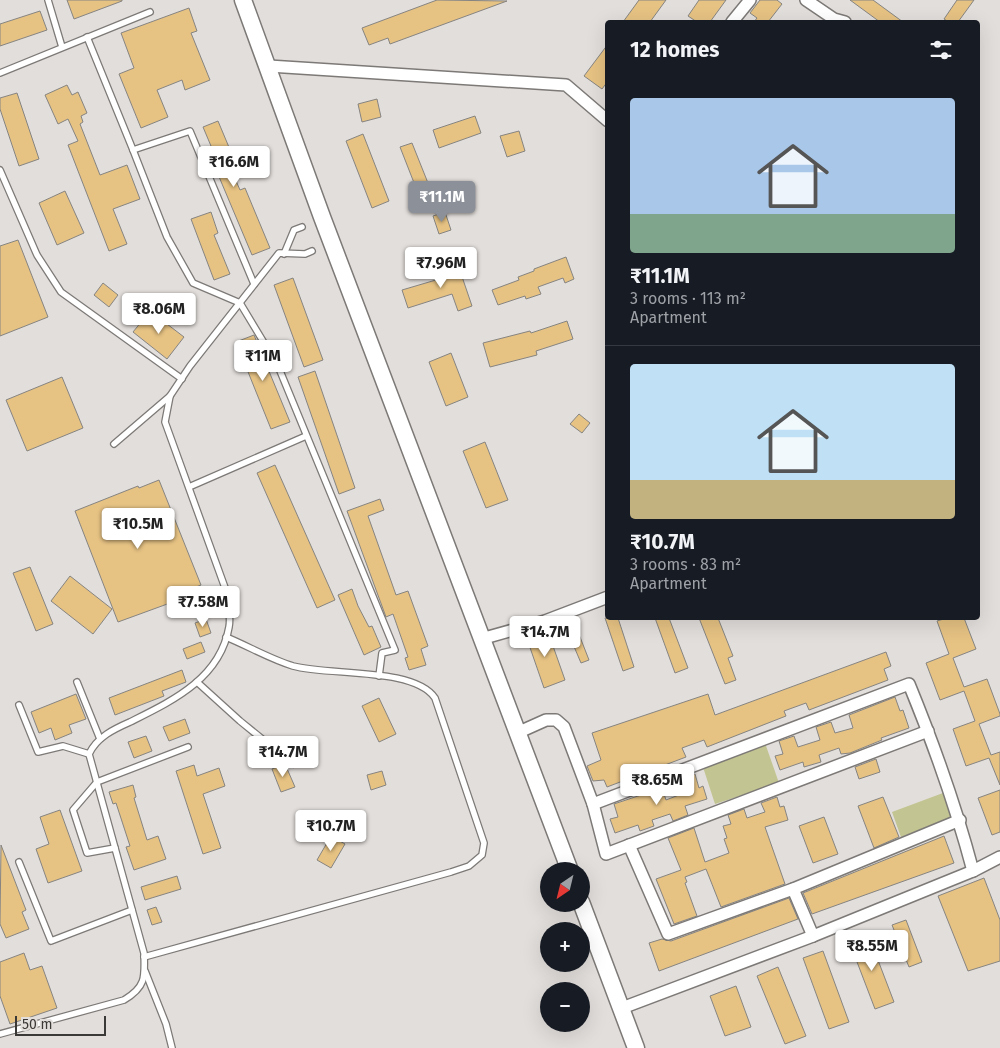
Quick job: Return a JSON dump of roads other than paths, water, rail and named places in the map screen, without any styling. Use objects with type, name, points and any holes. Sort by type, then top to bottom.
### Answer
[{"type":"street","points":[[243,0],[269,66],[322,217],[567,862]]},
{"type":"street","points":[[734,20],[750,0]]},
{"type":"street","points":[[806,0],[838,20]]},
{"type":"street","points":[[269,66],[566,85],[605,118]]},
{"type":"street","points":[[481,639],[545,621],[605,598]]},
{"type":"street","points":[[593,804],[909,684],[960,820],[972,871]]},
{"type":"street","points":[[517,733],[546,720],[556,720],[564,727],[593,804],[606,854],[928,731]]},
{"type":"street","points":[[629,845],[668,934],[793,889],[960,820]]},
{"type":"street","points":[[622,1008],[813,936],[972,871],[1000,857]]},
{"type":"street","points":[[793,889],[813,936]]},
{"type":"street","points":[[585,912],[636,1048]]},
{"type":"lane","points":[[48,0],[62,47]]},
{"type":"lane","points":[[0,73],[150,12]]},
{"type":"lane","points":[[87,37],[168,237],[193,283],[240,303],[278,366],[394,650],[382,653],[379,676]]},
{"type":"lane","points":[[133,150],[190,131],[254,284]]},
{"type":"lane","points":[[0,170],[37,254],[61,292],[182,379]]},
{"type":"lane","points":[[284,254],[294,230],[302,227]]},
{"type":"lane","points":[[114,444],[170,396],[279,253],[305,254],[312,251]]},
{"type":"lane","points":[[170,396],[165,422],[228,596],[229,626],[221,652],[197,682],[175,700],[113,730],[94,744],[89,754],[132,910],[144,957],[145,971],[166,1024],[172,1048]]},
{"type":"lane","points":[[189,487],[306,436]]},
{"type":"lane","points":[[144,957],[451,872],[469,866],[482,855],[484,843],[435,698],[430,692],[418,684],[399,678],[318,671],[292,666],[226,637]]},
{"type":"lane","points":[[77,682],[100,739]]},
{"type":"lane","points":[[197,682],[240,721],[293,764]]},
{"type":"lane","points":[[19,705],[38,752],[63,746],[89,754]]},
{"type":"lane","points":[[115,848],[87,853],[73,810],[97,782],[188,748]]},
{"type":"lane","points":[[19,862],[51,941],[132,910]]},
{"type":"lane","points":[[0,1034],[124,1000],[137,992],[145,971]]}]
